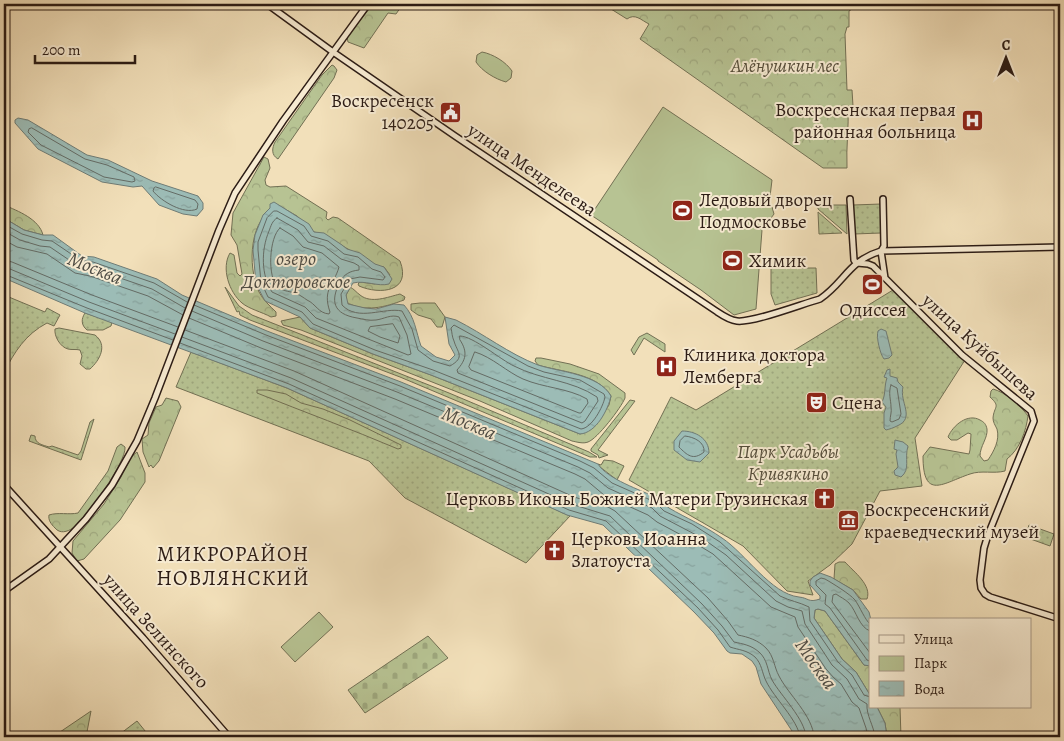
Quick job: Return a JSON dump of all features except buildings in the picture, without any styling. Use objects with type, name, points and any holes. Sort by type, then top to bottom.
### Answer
[{"type":"street","name":"улица Менделеева","points":[[267,4],[462,141],[716,311],[733,320],[741,321],[820,299],[856,263],[866,256],[881,251]]},
{"type":"street","points":[[4,591],[42,565],[86,519],[112,485],[137,441],[168,366],[215,239],[235,193],[283,121],[368,4]]},
{"type":"street","points":[[850,199],[854,260],[856,263]]},
{"type":"street","points":[[883,199],[884,246],[881,251],[885,278]]},
{"type":"street","points":[[881,251],[1060,247]]},
{"type":"street","name":"улица Куйбышева","points":[[856,263],[870,264],[962,354],[1031,411],[1034,421],[984,548],[980,580],[981,588],[990,597],[1060,620]]},
{"type":"street","name":"улица Зелинского","points":[[4,485],[143,638],[229,737]]},
{"type":"green space","points":[[373,4],[403,4],[396,14],[388,13],[364,48],[348,42],[347,37]]},
{"type":"green space","name":"Алёнушкин лес","points":[[603,4],[852,4],[852,9],[849,11],[849,27],[847,27],[845,34],[847,90],[852,90],[853,106],[848,106],[847,168],[823,168],[640,39],[649,24],[635,17],[627,19]]},
{"type":"green space","points":[[482,52],[503,62],[512,71],[511,78],[506,82],[502,81],[482,68],[476,62],[477,55]]},
{"type":"green space","points":[[332,65],[337,70],[334,78],[278,159],[274,156],[273,151],[275,142],[322,75]]},
{"type":"green space","name":"Ледовый дворец Подмосковье","points":[[663,107],[772,180],[769,205],[772,207],[774,214],[762,230],[756,309],[734,315],[701,290],[591,215]]},
{"type":"green space","points":[[264,157],[268,159],[270,168],[265,180],[266,185],[270,187],[286,186],[327,212],[326,218],[328,220],[333,217],[338,218],[400,261],[403,271],[402,279],[398,285],[384,290],[367,289],[359,286],[360,282],[375,284],[390,275],[384,267],[379,267],[322,234],[314,232],[297,216],[278,205],[268,211],[261,220],[253,243],[252,256],[255,281],[259,292],[276,312],[276,316],[271,317],[242,303],[233,293],[226,273],[227,259],[230,253],[234,255],[237,273],[240,276],[242,274],[237,245],[231,235],[233,213]]},
{"type":"green space","points":[[881,204],[881,233],[854,234],[853,205]]},
{"type":"green space","points":[[4,205],[33,220],[41,229],[43,235],[24,230],[4,218]]},
{"type":"green space","points":[[818,205],[846,205],[847,234],[818,209]]},
{"type":"green space","points":[[818,212],[842,233],[819,234]]},
{"type":"green space","points":[[771,268],[816,268],[817,293],[775,305],[771,294]]},
{"type":"green space","points":[[225,287],[239,306],[252,315],[449,393],[597,457],[590,457],[400,377],[250,320],[240,315],[239,311],[237,312]]},
{"type":"green space","points":[[350,287],[364,298],[369,299],[380,299],[400,294],[405,297],[404,300],[382,307],[360,307],[346,302],[346,295]]},
{"type":"green space","name":"Парк Усадьбы Кривякино","points":[[893,290],[965,360],[915,438],[922,486],[880,491],[852,544],[830,565],[808,581],[813,595],[787,591],[743,546],[629,480],[671,397],[696,410]]},
{"type":"green space","points":[[4,295],[45,312],[47,308],[60,315],[54,326],[47,323],[27,338],[16,351],[4,373]]},
{"type":"green space","points":[[435,303],[445,317],[442,327],[437,327],[431,319],[418,315],[411,310],[411,304]]},
{"type":"green space","points":[[85,313],[112,322],[111,326],[103,330],[87,330],[82,322]]},
{"type":"green space","points":[[300,317],[310,328],[580,434],[593,428],[609,405],[611,396],[597,382],[578,374],[538,365],[535,361],[536,358],[570,364],[599,374],[625,393],[625,398],[608,423],[592,440],[580,443],[480,401],[301,330],[283,325],[281,321]]},
{"type":"green space","points":[[59,328],[95,335],[99,339],[102,348],[101,352],[97,361],[90,369],[86,369],[80,364],[82,356],[80,350],[68,349],[60,344],[55,332],[55,329]]},
{"type":"green space","points":[[647,333],[665,344],[665,352],[644,338],[634,355],[631,350],[639,337]]},
{"type":"green space","points":[[191,352],[287,388],[570,516],[526,563],[405,498],[369,461],[176,387]]},
{"type":"green space","points":[[993,389],[1003,393],[1028,416],[1022,439],[1012,455],[1007,459],[1005,471],[974,473],[943,484],[931,484],[924,470],[923,456],[930,447],[969,454],[971,434],[968,433],[957,440],[951,440],[948,437],[953,428],[961,421],[975,418],[985,424],[987,432],[980,456],[984,461],[988,460],[998,437],[993,418],[996,405],[990,397]]},
{"type":"green space","points":[[257,390],[286,394],[301,403],[323,409],[350,420],[401,445],[401,448],[398,449],[257,393]]},
{"type":"green space","points":[[166,398],[178,401],[181,407],[159,461],[153,468],[151,465],[149,467],[143,452],[142,439],[148,435],[149,423],[156,407],[162,405]]},
{"type":"green space","points":[[630,400],[635,401],[598,450],[608,455],[599,458],[591,449]]},
{"type":"green space","points":[[94,419],[81,460],[29,441],[31,435],[35,436],[36,441],[42,445],[52,446],[78,455],[90,422]]},
{"type":"green space","points":[[121,444],[125,447],[124,454],[113,477],[95,503],[73,528],[64,532],[57,530],[50,522],[49,515],[78,513],[108,471],[117,447]]},
{"type":"green space","points":[[137,452],[145,473],[145,482],[120,520],[84,559],[77,561],[72,553],[73,541],[104,504],[131,457]]},
{"type":"green space","points":[[604,460],[613,461],[624,466],[617,480],[598,464],[601,465]]},
{"type":"green space","points":[[1029,525],[1054,534],[1050,546],[1025,537]]},
{"type":"green space","points":[[845,562],[865,584],[868,594],[867,599],[861,599],[853,590],[834,579],[835,564]]},
{"type":"green space","points":[[815,610],[825,611],[864,665],[869,666],[869,693],[856,672],[842,659],[814,618]]},
{"type":"green space","points":[[319,612],[333,627],[295,662],[281,647]]},
{"type":"green space","points":[[428,636],[448,658],[365,713],[348,690]]},
{"type":"green space","points":[[878,708],[900,708],[901,737],[887,737],[885,723]]},
{"type":"green space","points":[[91,711],[86,737],[64,737],[60,732]]},
{"type":"green space","points":[[137,721],[150,737],[116,737]]},
{"type":"water","points":[[18,118],[28,120],[87,155],[108,160],[152,181],[198,196],[203,203],[203,209],[197,216],[183,214],[159,205],[142,186],[133,187],[102,182],[38,149],[15,123],[15,120]]},
{"type":"water","name":"озеро Докторовское","points":[[274,202],[309,224],[314,232],[324,233],[347,249],[360,253],[375,264],[384,267],[392,279],[389,284],[353,283],[346,295],[348,304],[376,309],[394,304],[404,305],[413,320],[421,346],[436,357],[449,361],[455,355],[449,344],[445,317],[456,320],[507,350],[538,365],[588,378],[605,389],[611,396],[600,420],[591,430],[580,434],[310,328],[300,317],[265,301],[256,284],[253,250],[255,235],[263,215],[270,208],[270,204]]},
{"type":"water","name":"Москва","points":[[4,218],[24,230],[43,235],[53,235],[82,256],[94,257],[157,279],[182,295],[267,331],[401,382],[598,464],[609,475],[659,499],[669,508],[722,538],[769,581],[789,594],[811,600],[820,599],[820,596],[810,585],[810,581],[820,573],[831,577],[853,590],[869,612],[869,666],[864,665],[825,611],[815,610],[814,618],[842,659],[856,672],[869,693],[869,708],[878,708],[885,723],[887,737],[796,737],[761,684],[756,667],[752,661],[742,654],[727,651],[714,633],[694,612],[603,525],[567,515],[287,388],[85,313],[4,278]]},
{"type":"water","points":[[881,329],[886,331],[892,355],[884,359],[878,337],[878,331]]},
{"type":"water","points":[[890,369],[890,376],[897,378],[903,387],[902,393],[906,414],[903,423],[886,430],[884,428],[884,413],[886,407],[882,402],[887,378],[884,377],[887,370]]},
{"type":"water","points":[[682,431],[692,432],[700,436],[707,443],[709,453],[700,462],[687,460],[674,450],[674,441]]},
{"type":"water","points":[[895,440],[903,442],[908,446],[907,467],[901,477],[895,475],[894,471],[898,467],[897,450],[894,449]]},
{"type":"place","name":"Воскресенск 140205","points":[[450,112]]},
{"type":"place","name":"Воскресенская первая районная больница","points":[[972,121]]},
{"type":"place","name":"Ледовый дворец Подмосковье","points":[[683,211]]},
{"type":"place","name":"Химик","points":[[733,261]]},
{"type":"place","name":"Одиссея","points":[[873,284]]},
{"type":"place","name":"Клиника доктора Лемберга","points":[[667,366]]},
{"type":"place","name":"Сцена","points":[[816,403]]},
{"type":"place","name":"Церковь Иконы Божией Матери Грузинская","points":[[824,499]]},
{"type":"place","name":"Воскресенский краеведческий музей","points":[[848,521]]},
{"type":"place","name":"Церковь Иоанна Златоуста","points":[[555,550]]},
{"type":"district","name":"МИКРОРАЙОН НОВЛЯНСКИЙ","points":[[233,566]]}]
